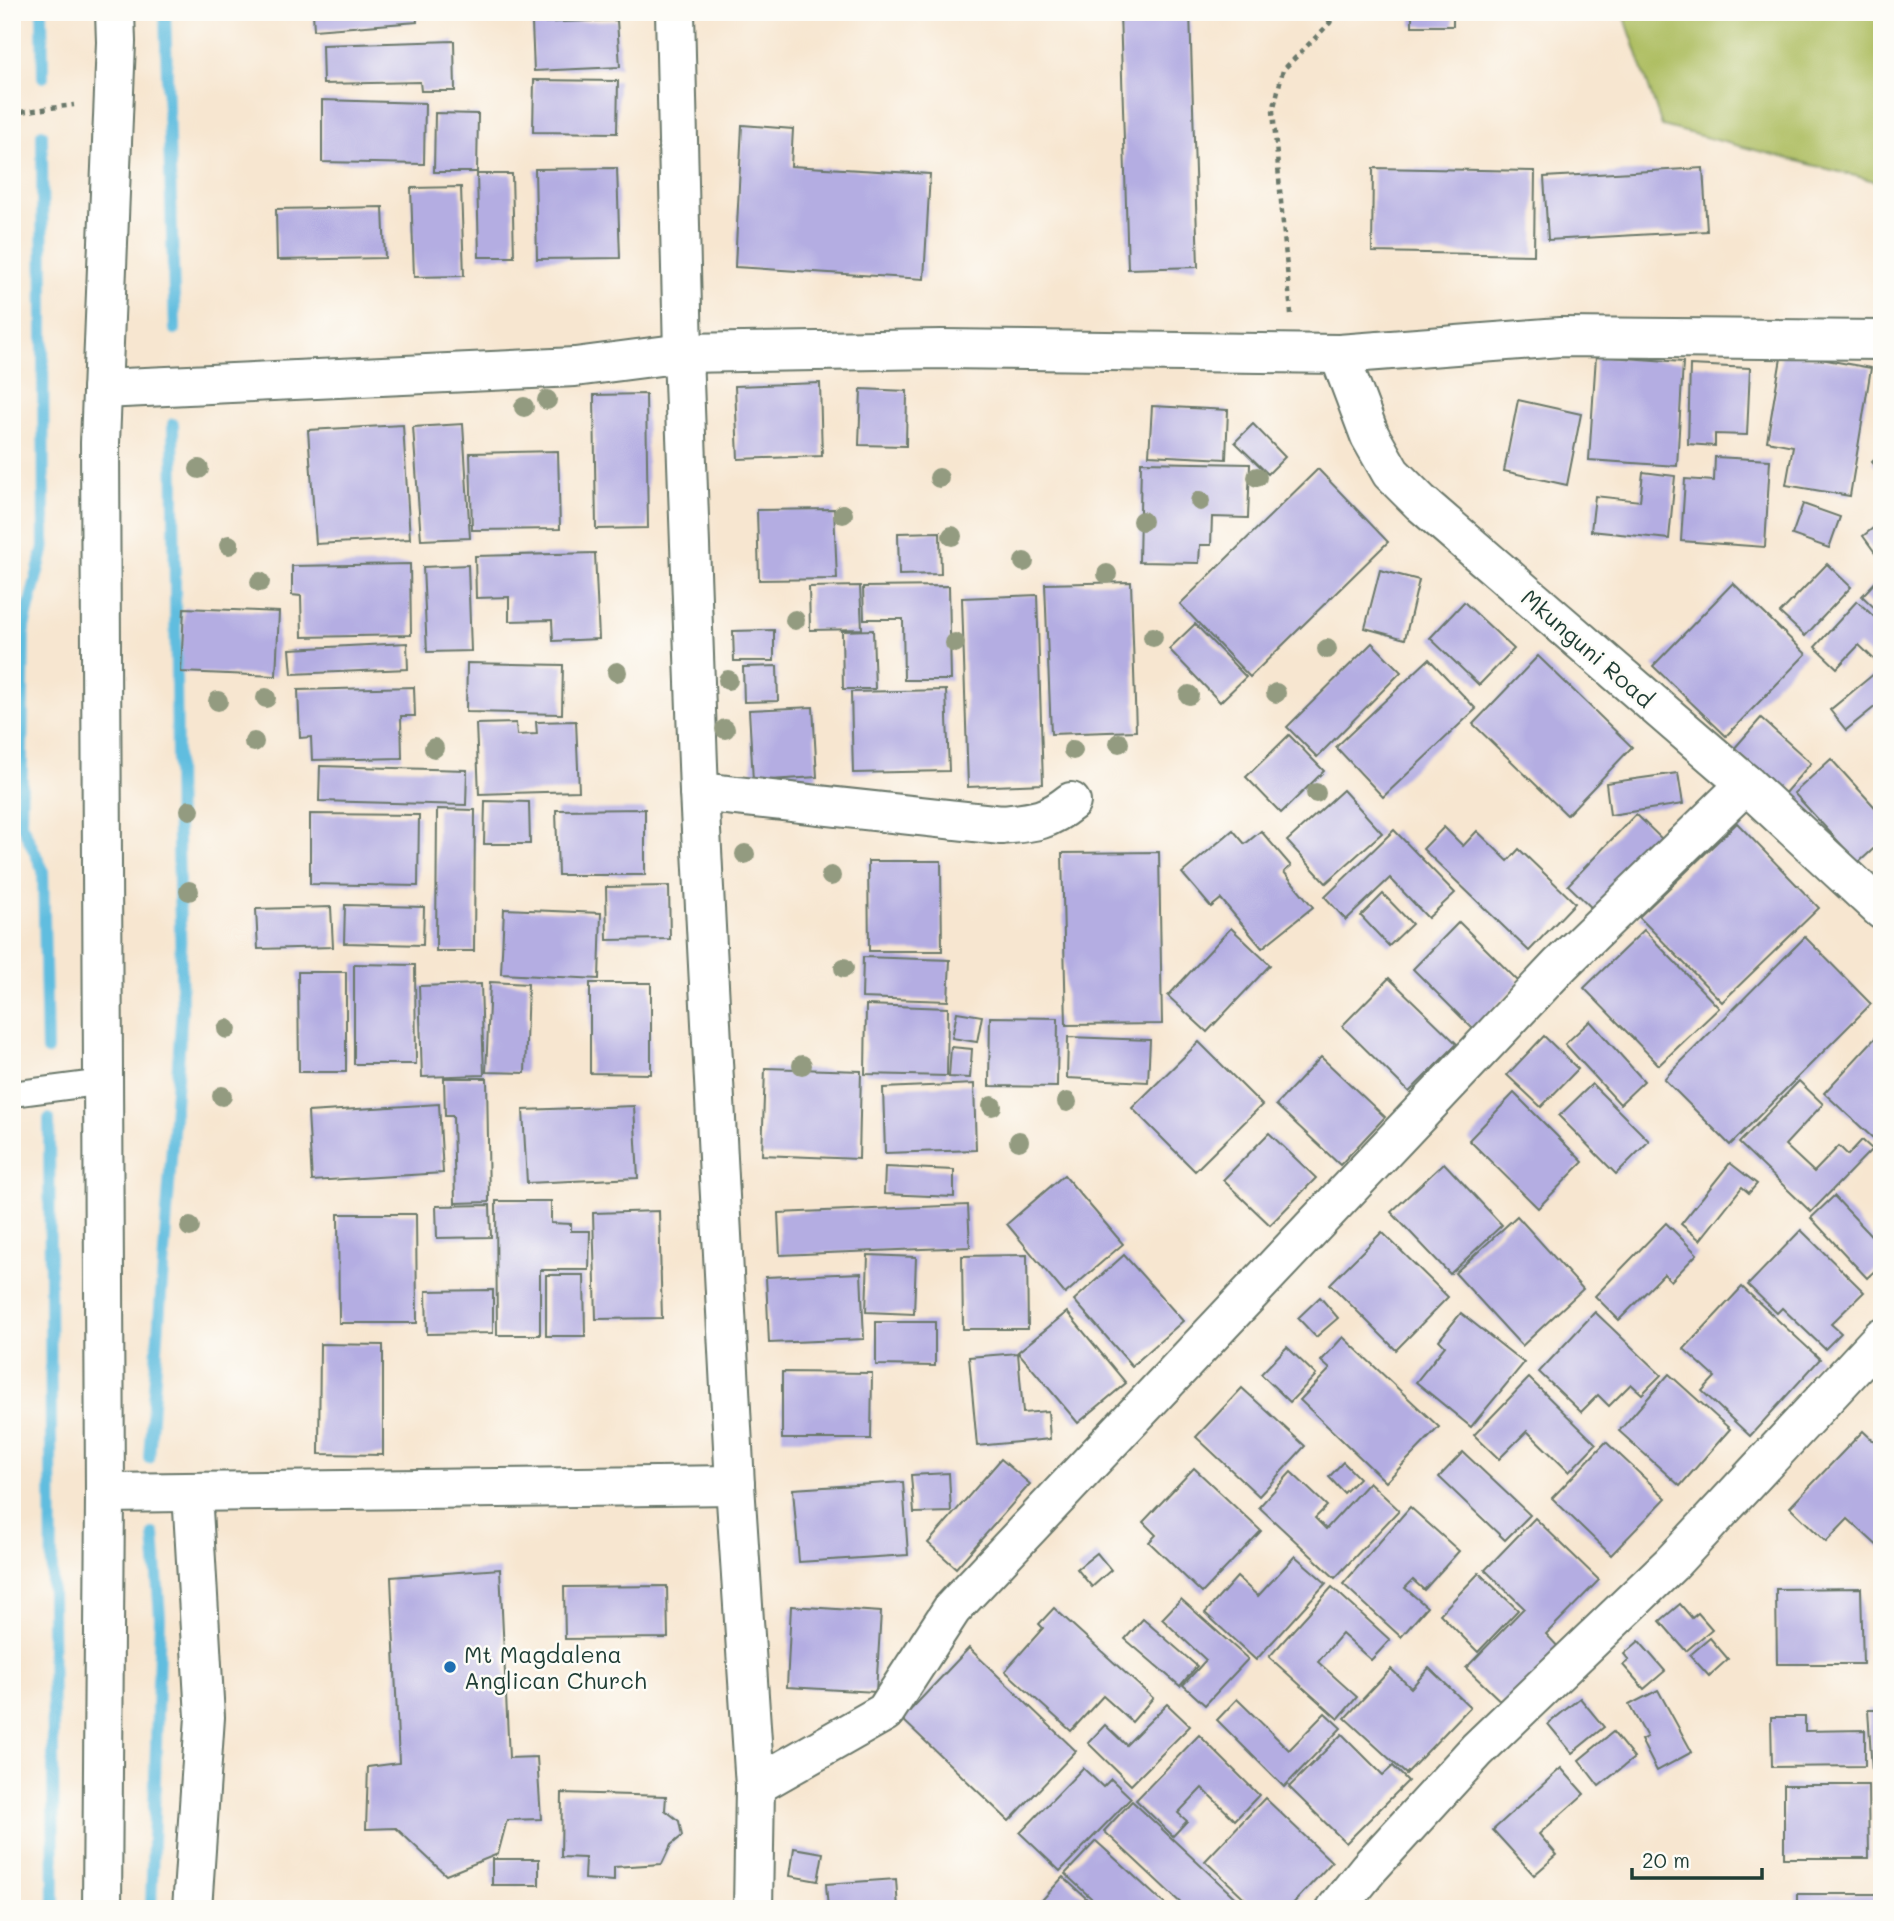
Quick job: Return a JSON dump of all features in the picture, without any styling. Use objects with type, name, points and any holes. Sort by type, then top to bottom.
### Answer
[{"type":"street","points":[[102,1909],[105,1493],[100,457],[114,12]]},
{"type":"street","points":[[675,12],[683,353],[699,792],[735,1485],[754,1786],[753,1909]]},
{"type":"street","points":[[102,389],[575,366],[683,353],[941,349],[1339,354],[1560,337],[1882,340]]},
{"type":"street","name":"Mkunguni Road","points":[[1339,354],[1370,436],[1391,473],[1421,503],[1746,784],[1882,911]]},
{"type":"street","points":[[754,1786],[885,1712],[951,1609],[1560,965],[1746,784]]},
{"type":"street","points":[[699,792],[1002,825],[1033,822],[1054,816],[1071,802]]},
{"type":"street","points":[[1336,1909],[1369,1868],[1478,1749],[1671,1564],[1882,1337]]},
{"type":"street","points":[[105,1493],[735,1485]]},
{"type":"street","points":[[192,1492],[205,1717],[192,1909]]},
{"type":"lane","points":[[12,1094],[104,1082]]},
{"type":"path","points":[[1322,12],[1330,23]]},
{"type":"path","points":[[1294,354],[1273,111],[1283,70],[1330,23],[1335,12]]},
{"type":"path","points":[[12,113],[113,101]]},
{"type":"green space","points":[[1623,12],[1882,12],[1882,183],[1662,126]]},
{"type":"building","points":[[313,12],[416,12],[417,22],[314,30]]},
{"type":"building","points":[[526,12],[552,12],[552,14],[526,16]]},
{"type":"building","points":[[1120,12],[1190,12],[1198,267],[1128,269]]},
{"type":"building","points":[[1412,12],[1453,12],[1453,26],[1412,26]]},
{"type":"building","points":[[617,20],[620,67],[534,71],[532,23]]},
{"type":"building","points":[[454,41],[455,91],[421,91],[420,82],[323,84],[322,45]]},
{"type":"building","points":[[534,80],[618,81],[617,133],[533,132]]},
{"type":"building","points":[[322,100],[425,103],[424,164],[322,162]]},
{"type":"building","points":[[435,113],[478,114],[477,172],[434,172]]},
{"type":"building","points":[[742,125],[793,129],[791,166],[930,174],[924,279],[735,267]]},
{"type":"building","points":[[617,168],[620,258],[537,259],[535,169]]},
{"type":"building","points":[[1373,168],[1535,171],[1534,255],[1372,252]]},
{"type":"building","points":[[1703,168],[1707,231],[1548,240],[1544,177]]},
{"type":"building","points":[[477,174],[512,174],[514,257],[479,257]]},
{"type":"building","points":[[461,187],[464,276],[414,277],[411,188]]},
{"type":"building","points":[[383,207],[385,258],[277,260],[276,209]]},
{"type":"building","points":[[1782,352],[1871,368],[1850,496],[1786,485],[1793,446],[1767,441]]},
{"type":"building","points":[[1596,356],[1683,362],[1677,466],[1589,460]]},
{"type":"building","points":[[1690,365],[1750,368],[1747,435],[1715,434],[1715,446],[1688,444]]},
{"type":"building","points":[[820,383],[822,456],[738,459],[735,386]]},
{"type":"building","points":[[861,389],[907,391],[906,446],[859,445]]},
{"type":"building","points":[[646,394],[648,528],[596,529],[594,395]]},
{"type":"building","points":[[1518,400],[1581,414],[1567,485],[1504,471]]},
{"type":"building","points":[[1152,406],[1228,410],[1226,459],[1149,455]]},
{"type":"building","points":[[463,424],[470,538],[421,540],[413,427]]},
{"type":"building","points":[[1253,424],[1285,457],[1268,474],[1235,442]]},
{"type":"building","points":[[403,425],[410,539],[316,544],[308,430]]},
{"type":"building","points":[[558,451],[560,529],[472,530],[470,453]]},
{"type":"building","points":[[1882,452],[1882,473],[1872,462]]},
{"type":"building","points":[[1715,457],[1770,460],[1765,547],[1681,541],[1685,479],[1714,481]]},
{"type":"building","points":[[1141,462],[1250,464],[1248,518],[1212,517],[1211,545],[1200,545],[1199,563],[1139,562]]},
{"type":"building","points":[[1318,469],[1388,542],[1250,677],[1180,604]]},
{"type":"building","points":[[1643,472],[1675,476],[1669,539],[1591,531],[1595,496],[1640,501]]},
{"type":"building","points":[[1803,504],[1840,517],[1829,548],[1792,535]]},
{"type":"building","points":[[834,509],[837,579],[759,580],[757,510]]},
{"type":"building","points":[[1882,521],[1882,555],[1879,558],[1863,536]]},
{"type":"building","points":[[940,532],[941,574],[899,575],[898,533]]},
{"type":"building","points":[[595,553],[599,639],[553,641],[552,620],[509,621],[509,597],[476,598],[475,556]]},
{"type":"building","points":[[410,564],[411,635],[302,637],[301,596],[292,595],[292,566]]},
{"type":"building","points":[[1827,564],[1851,587],[1805,636],[1780,613]]},
{"type":"building","points":[[468,565],[471,651],[427,652],[423,567]]},
{"type":"building","points":[[1380,570],[1419,580],[1405,639],[1365,628]]},
{"type":"building","points":[[1882,575],[1882,615],[1862,596]]},
{"type":"building","points":[[1131,582],[1136,731],[1051,734],[1045,584]]},
{"type":"building","points":[[1733,583],[1806,654],[1726,736],[1653,666]]},
{"type":"building","points":[[860,586],[862,629],[810,630],[809,587]]},
{"type":"building","points":[[949,586],[951,680],[904,680],[903,619],[864,619],[863,587]]},
{"type":"building","points":[[1037,595],[1043,784],[968,787],[962,598]]},
{"type":"building","points":[[1857,601],[1882,624],[1882,667],[1859,645],[1837,668],[1815,647]]},
{"type":"building","points":[[1464,602],[1514,649],[1479,685],[1430,638]]},
{"type":"building","points":[[184,608],[279,612],[276,676],[181,672]]},
{"type":"building","points":[[1195,624],[1246,677],[1220,702],[1169,649]]},
{"type":"building","points":[[774,630],[774,661],[734,661],[733,631]]},
{"type":"building","points":[[873,630],[875,689],[843,689],[842,631]]},
{"type":"building","points":[[407,643],[408,669],[292,674],[290,649]]},
{"type":"building","points":[[1372,643],[1401,672],[1317,757],[1287,727]]},
{"type":"building","points":[[1538,656],[1632,747],[1567,815],[1473,724]]},
{"type":"building","points":[[1429,659],[1476,709],[1383,797],[1336,747]]},
{"type":"building","points":[[467,663],[563,665],[562,714],[466,712]]},
{"type":"building","points":[[777,666],[778,701],[744,702],[743,667]]},
{"type":"building","points":[[1875,673],[1882,680],[1882,701],[1846,730],[1830,710]]},
{"type":"building","points":[[414,687],[415,716],[401,716],[402,758],[312,760],[311,737],[300,738],[298,690]]},
{"type":"building","points":[[946,690],[949,771],[853,773],[851,692]]},
{"type":"building","points":[[813,707],[817,777],[753,781],[749,710]]},
{"type":"building","points":[[1761,718],[1811,763],[1784,794],[1733,750]]},
{"type":"building","points":[[576,721],[579,791],[479,794],[476,724],[516,723],[517,735],[537,734],[536,722]]},
{"type":"building","points":[[1289,735],[1324,771],[1281,813],[1246,777]]},
{"type":"building","points":[[1831,759],[1882,815],[1882,841],[1858,863],[1794,793]]},
{"type":"building","points":[[320,766],[467,770],[466,805],[319,801]]},
{"type":"building","points":[[1678,773],[1683,804],[1610,815],[1606,783]]},
{"type":"building","points":[[1343,790],[1382,833],[1326,883],[1287,841]]},
{"type":"building","points":[[485,801],[529,802],[530,844],[484,844]]},
{"type":"building","points":[[437,809],[475,810],[474,951],[436,951]]},
{"type":"building","points":[[645,809],[645,875],[558,875],[556,810]]},
{"type":"building","points":[[310,814],[419,815],[418,886],[310,884]]},
{"type":"building","points":[[1636,814],[1665,842],[1597,913],[1568,885]]},
{"type":"building","points":[[1737,823],[1819,908],[1722,1002],[1639,917]]},
{"type":"building","points":[[1444,827],[1463,846],[1477,831],[1508,861],[1519,849],[1575,903],[1529,951],[1423,849]]},
{"type":"building","points":[[1233,830],[1245,844],[1261,831],[1291,866],[1284,872],[1313,907],[1262,948],[1221,899],[1211,907],[1182,873]]},
{"type":"building","points":[[1394,830],[1455,893],[1428,918],[1390,878],[1346,920],[1325,897]]},
{"type":"building","points":[[1159,852],[1162,1024],[1066,1025],[1062,853]]},
{"type":"building","points":[[868,861],[941,861],[942,951],[869,951]]},
{"type":"building","points":[[669,886],[670,939],[607,940],[606,887]]},
{"type":"building","points":[[1383,894],[1412,924],[1389,946],[1361,916]]},
{"type":"building","points":[[345,905],[424,907],[423,945],[344,943]]},
{"type":"building","points":[[331,907],[333,947],[258,949],[256,909]]},
{"type":"building","points":[[504,909],[601,913],[599,979],[501,974]]},
{"type":"building","points":[[1459,922],[1519,982],[1473,1029],[1413,969]]},
{"type":"building","points":[[1231,928],[1270,965],[1207,1032],[1168,996]]},
{"type":"building","points":[[1644,930],[1719,1008],[1659,1065],[1584,988]]},
{"type":"building","points":[[1805,937],[1871,1004],[1730,1145],[1664,1079]]},
{"type":"building","points":[[863,957],[950,960],[948,1001],[862,998]]},
{"type":"building","points":[[354,964],[415,965],[416,1064],[354,1064]]},
{"type":"building","points":[[298,972],[346,972],[346,1072],[299,1072]]},
{"type":"building","points":[[1389,978],[1457,1044],[1409,1092],[1342,1026]]},
{"type":"building","points":[[490,982],[528,984],[525,1073],[486,1072]]},
{"type":"building","points":[[590,983],[651,983],[651,1074],[590,1073]]},
{"type":"building","points":[[481,984],[484,1075],[422,1077],[419,986]]},
{"type":"building","points":[[866,1005],[948,1008],[947,1076],[865,1074]]},
{"type":"building","points":[[957,1012],[982,1016],[977,1042],[952,1038]]},
{"type":"building","points":[[990,1017],[1058,1018],[1057,1087],[989,1086]]},
{"type":"building","points":[[1590,1021],[1644,1081],[1620,1104],[1565,1044]]},
{"type":"building","points":[[1878,1035],[1882,1039],[1882,1131],[1874,1139],[1824,1093]]},
{"type":"building","points":[[1544,1036],[1578,1069],[1541,1107],[1507,1075]]},
{"type":"building","points":[[1068,1037],[1150,1040],[1148,1082],[1067,1078]]},
{"type":"building","points":[[1199,1042],[1262,1105],[1195,1171],[1132,1108]]},
{"type":"building","points":[[951,1047],[972,1049],[970,1078],[949,1077]]},
{"type":"building","points":[[1321,1057],[1385,1117],[1340,1165],[1276,1105]]},
{"type":"building","points":[[765,1068],[861,1071],[859,1159],[762,1155]]},
{"type":"building","points":[[444,1078],[487,1078],[489,1202],[455,1203],[453,1116],[445,1116]]},
{"type":"building","points":[[1799,1081],[1823,1104],[1785,1145],[1814,1172],[1839,1146],[1848,1155],[1862,1140],[1872,1149],[1811,1212],[1739,1143]]},
{"type":"building","points":[[974,1084],[976,1150],[885,1153],[883,1088]]},
{"type":"building","points":[[1592,1084],[1649,1141],[1616,1174],[1559,1116]]},
{"type":"building","points":[[1514,1093],[1583,1162],[1538,1208],[1469,1140]]},
{"type":"building","points":[[439,1104],[443,1173],[312,1181],[308,1112]]},
{"type":"building","points":[[634,1106],[638,1178],[527,1183],[523,1110]]},
{"type":"building","points":[[1269,1133],[1316,1178],[1270,1225],[1223,1180]]},
{"type":"building","points":[[1444,1163],[1502,1225],[1450,1274],[1391,1212]]},
{"type":"building","points":[[1730,1163],[1757,1184],[1749,1193],[1742,1187],[1700,1240],[1681,1224]]},
{"type":"building","points":[[885,1167],[954,1170],[954,1197],[884,1194]]},
{"type":"building","points":[[1064,1175],[1123,1244],[1065,1294],[1007,1224]]},
{"type":"building","points":[[1834,1196],[1882,1247],[1882,1264],[1867,1278],[1811,1218]]},
{"type":"building","points":[[496,1201],[551,1201],[551,1223],[571,1224],[571,1231],[590,1231],[589,1270],[540,1270],[540,1335],[497,1335]]},
{"type":"building","points":[[490,1205],[491,1237],[437,1238],[436,1206]]},
{"type":"building","points":[[968,1205],[970,1247],[780,1255],[778,1213]]},
{"type":"building","points":[[659,1211],[662,1318],[596,1319],[593,1213]]},
{"type":"building","points":[[338,1214],[416,1214],[417,1323],[339,1323]]},
{"type":"building","points":[[1517,1216],[1583,1289],[1522,1346],[1455,1273]]},
{"type":"building","points":[[1666,1223],[1697,1254],[1671,1281],[1664,1274],[1619,1320],[1595,1296]]},
{"type":"building","points":[[1801,1230],[1864,1292],[1831,1324],[1841,1333],[1825,1349],[1782,1308],[1777,1313],[1748,1285]]},
{"type":"building","points":[[1382,1232],[1448,1297],[1396,1350],[1330,1284]]},
{"type":"building","points":[[868,1255],[916,1257],[914,1314],[866,1312]]},
{"type":"building","points":[[1027,1255],[1028,1329],[963,1329],[962,1256]]},
{"type":"building","points":[[1124,1255],[1183,1321],[1132,1366],[1074,1300]]},
{"type":"building","points":[[861,1273],[864,1339],[769,1343],[766,1277]]},
{"type":"building","points":[[546,1275],[584,1275],[585,1336],[546,1336]]},
{"type":"building","points":[[1742,1287],[1820,1359],[1750,1436],[1702,1391],[1715,1377],[1684,1349]]},
{"type":"building","points":[[493,1290],[493,1333],[427,1334],[426,1291]]},
{"type":"building","points":[[1320,1297],[1338,1318],[1316,1337],[1298,1318]]},
{"type":"building","points":[[1067,1312],[1126,1383],[1078,1423],[1018,1352]]},
{"type":"building","points":[[1595,1312],[1661,1375],[1642,1394],[1631,1384],[1609,1406],[1598,1395],[1581,1412],[1539,1372]]},
{"type":"building","points":[[1461,1313],[1524,1363],[1471,1427],[1416,1382],[1445,1346],[1439,1340]]},
{"type":"building","points":[[876,1322],[935,1322],[935,1366],[876,1365]]},
{"type":"building","points":[[1343,1337],[1439,1427],[1386,1482],[1300,1400],[1330,1369],[1321,1361]]},
{"type":"building","points":[[320,1344],[383,1345],[383,1455],[319,1454]]},
{"type":"building","points":[[1287,1347],[1316,1375],[1290,1402],[1261,1374]]},
{"type":"building","points":[[1018,1353],[1023,1413],[1048,1411],[1050,1439],[977,1446],[969,1357]]},
{"type":"building","points":[[782,1372],[872,1373],[871,1439],[782,1439]]},
{"type":"building","points":[[1669,1374],[1730,1429],[1680,1486],[1619,1431]]},
{"type":"building","points":[[1529,1378],[1596,1444],[1569,1472],[1527,1431],[1499,1459],[1474,1435]]},
{"type":"building","points":[[1242,1388],[1305,1446],[1259,1496],[1196,1437]]},
{"type":"building","points":[[1863,1431],[1882,1449],[1882,1550],[1848,1519],[1826,1542],[1790,1507]]},
{"type":"building","points":[[1606,1442],[1666,1498],[1611,1555],[1552,1498]]},
{"type":"building","points":[[1463,1452],[1530,1515],[1505,1540],[1439,1477]]},
{"type":"building","points":[[1001,1459],[1030,1484],[956,1568],[928,1543]]},
{"type":"building","points":[[1343,1462],[1359,1478],[1344,1493],[1329,1477]]},
{"type":"building","points":[[1194,1468],[1261,1531],[1202,1593],[1149,1542],[1156,1535],[1143,1522]]},
{"type":"building","points":[[1291,1472],[1327,1506],[1315,1518],[1326,1529],[1369,1482],[1399,1510],[1335,1578],[1259,1507]]},
{"type":"building","points":[[949,1473],[951,1512],[914,1513],[911,1475]]},
{"type":"building","points":[[903,1482],[908,1555],[799,1562],[793,1489]]},
{"type":"building","points":[[1410,1507],[1459,1551],[1424,1590],[1413,1580],[1405,1588],[1427,1607],[1401,1637],[1343,1584]]},
{"type":"building","points":[[1535,1518],[1599,1580],[1546,1634],[1562,1651],[1507,1707],[1466,1668],[1524,1608],[1485,1570]]},
{"type":"building","points":[[1097,1553],[1111,1570],[1092,1587],[1077,1569]]},
{"type":"building","points":[[1295,1556],[1326,1583],[1256,1660],[1205,1613],[1237,1577],[1258,1596]]},
{"type":"building","name":"Mt Magdalena Anglican Church","points":[[500,1569],[509,1758],[537,1757],[541,1819],[507,1820],[498,1854],[446,1875],[396,1828],[366,1829],[368,1767],[399,1763],[391,1577]]},
{"type":"building","points":[[1479,1573],[1518,1610],[1478,1652],[1440,1614]]},
{"type":"building","points":[[667,1586],[668,1638],[565,1639],[564,1587]]},
{"type":"building","points":[[1332,1587],[1390,1640],[1371,1660],[1342,1634],[1318,1662],[1357,1697],[1338,1719],[1269,1657]]},
{"type":"building","points":[[1861,1588],[1863,1664],[1777,1664],[1776,1589]]},
{"type":"building","points":[[1181,1599],[1248,1659],[1205,1705],[1183,1685],[1206,1660],[1162,1619]]},
{"type":"building","points":[[1680,1604],[1692,1618],[1698,1613],[1712,1629],[1686,1651],[1660,1621]]},
{"type":"building","points":[[791,1606],[881,1612],[876,1692],[787,1687]]},
{"type":"building","points":[[1054,1608],[1153,1698],[1132,1722],[1103,1696],[1071,1731],[1005,1671],[1043,1628],[1039,1624]]},
{"type":"building","points":[[1143,1619],[1197,1666],[1180,1686],[1125,1639]]},
{"type":"building","points":[[1710,1638],[1728,1659],[1709,1676],[1690,1655]]},
{"type":"building","points":[[1639,1641],[1665,1671],[1644,1689],[1623,1665],[1629,1660],[1624,1654]]},
{"type":"building","points":[[969,1648],[1076,1751],[1009,1821],[902,1719]]},
{"type":"building","points":[[1429,1668],[1470,1707],[1406,1774],[1345,1718],[1391,1669],[1411,1688]]},
{"type":"building","points":[[1658,1690],[1692,1752],[1657,1771],[1641,1740],[1647,1737],[1629,1705]]},
{"type":"building","points":[[1580,1698],[1604,1727],[1572,1753],[1548,1724]]},
{"type":"building","points":[[1237,1699],[1289,1750],[1325,1713],[1341,1728],[1284,1787],[1217,1720]]},
{"type":"building","points":[[1167,1704],[1190,1726],[1131,1785],[1088,1743],[1105,1725],[1126,1745]]},
{"type":"building","points":[[1868,1710],[1882,1710],[1882,1770],[1872,1771]]},
{"type":"building","points":[[1771,1717],[1805,1717],[1805,1731],[1865,1730],[1865,1766],[1772,1767]]},
{"type":"building","points":[[1613,1732],[1634,1758],[1599,1786],[1579,1760]]},
{"type":"building","points":[[1342,1734],[1383,1775],[1393,1766],[1408,1781],[1346,1843],[1289,1787]]},
{"type":"building","points":[[1199,1735],[1259,1795],[1235,1820],[1202,1788],[1178,1813],[1187,1821],[1173,1836],[1136,1800]]},
{"type":"building","points":[[1083,1768],[1103,1787],[1111,1779],[1131,1798],[1060,1871],[1020,1833]]},
{"type":"building","points":[[1561,1768],[1584,1794],[1539,1834],[1557,1855],[1534,1875],[1493,1830]]},
{"type":"building","points":[[1882,1775],[1882,1804],[1878,1804],[1876,1776]]},
{"type":"building","points":[[1784,1785],[1868,1785],[1869,1858],[1784,1858]]},
{"type":"building","points":[[562,1793],[666,1796],[665,1810],[679,1821],[682,1836],[671,1845],[662,1864],[614,1867],[614,1881],[584,1879],[585,1858],[561,1857]]},
{"type":"building","points":[[1265,1798],[1332,1862],[1288,1909],[1256,1909],[1205,1861]]},
{"type":"building","points":[[1132,1801],[1247,1909],[1187,1909],[1104,1831]]},
{"type":"building","points":[[1096,1841],[1170,1909],[1103,1909],[1065,1874]]},
{"type":"building","points":[[794,1848],[823,1853],[818,1881],[790,1876]]},
{"type":"building","points":[[492,1859],[539,1859],[539,1885],[492,1885]]},
{"type":"building","points":[[1063,1877],[1098,1909],[1034,1909]]},
{"type":"building","points":[[896,1879],[898,1909],[828,1909],[826,1884]]},
{"type":"building","points":[[1797,1894],[1882,1894],[1882,1909],[1797,1909]]},
{"type":"waterway","points":[[42,12],[43,77]]},
{"type":"waterway","points":[[165,12],[175,329]]},
{"type":"waterway","points":[[42,134],[44,547],[24,627],[21,823],[43,870],[47,1050]]},
{"type":"waterway","points":[[149,1458],[182,1009],[173,424]]},
{"type":"waterway","points":[[49,1119],[54,1909]]},
{"type":"waterway","points":[[151,1909],[160,1617],[154,1534]]},
{"type":"place","name":"Mt Magdalena Anglican Church","points":[[450,1667]]}]
